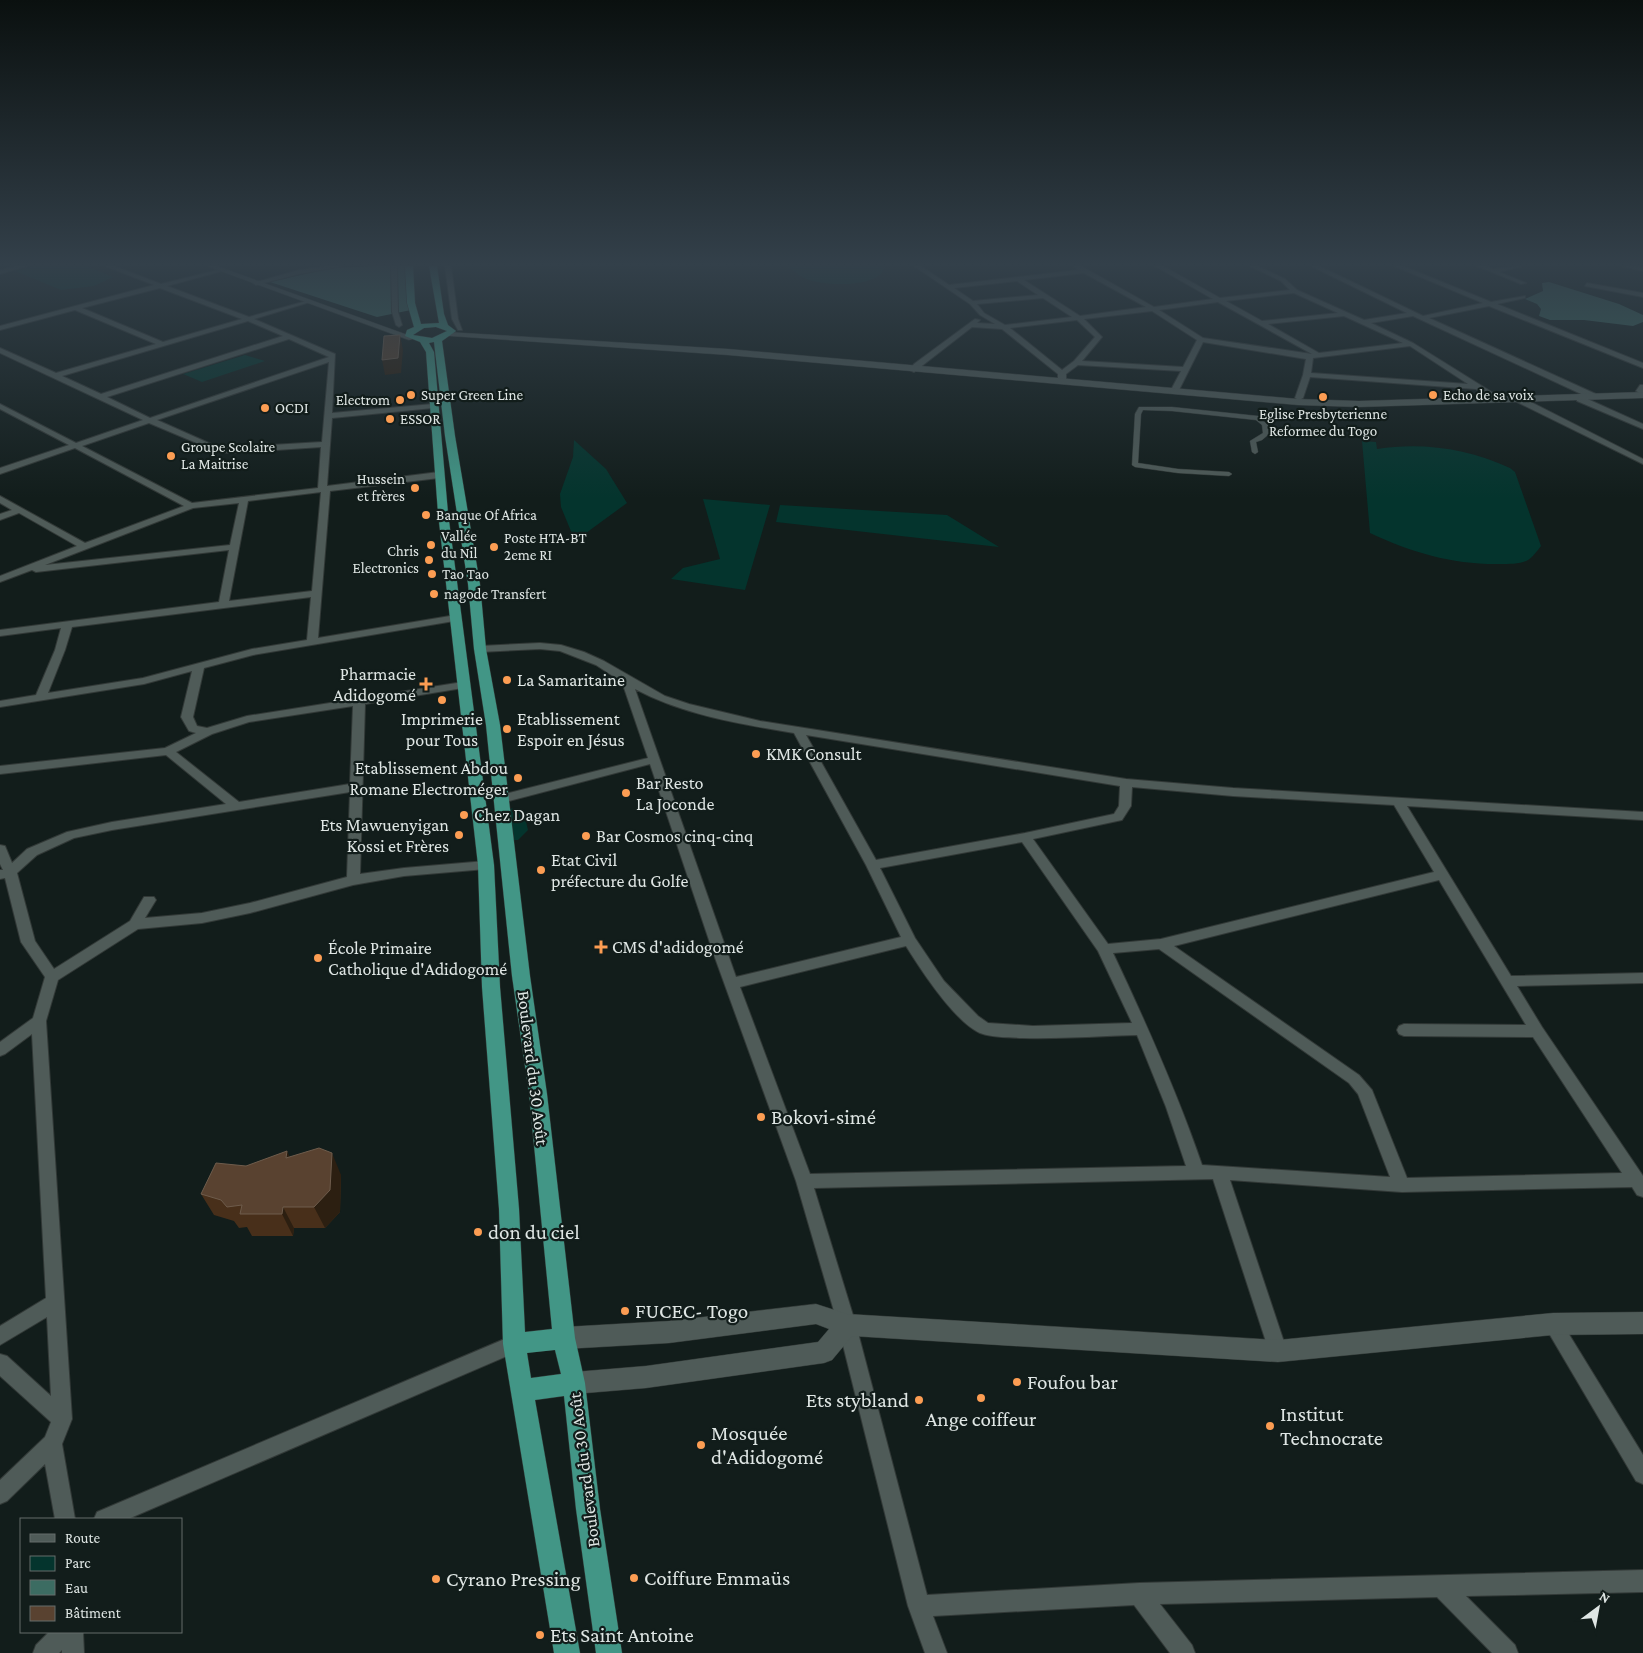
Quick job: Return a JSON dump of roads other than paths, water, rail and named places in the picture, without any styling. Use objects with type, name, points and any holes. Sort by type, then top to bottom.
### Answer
[{"type":"highway","name":"Boulevard du 30 Août","points":[[424,343],[430,352],[439,475],[486,865],[491,987],[509,1209],[514,1344],[567,1653]]},
{"type":"highway","name":"Boulevard du 30 Août","points":[[438,343],[450,436],[474,584],[480,648],[501,799],[521,976],[538,1094],[564,1338],[574,1383],[588,1510],[609,1653]]},
{"type":"highway","points":[[452,586],[474,584]]},
{"type":"highway","points":[[463,685],[486,682]]},
{"type":"highway","points":[[479,803],[501,799]]},
{"type":"highway","points":[[514,1344],[564,1338]]},
{"type":"highway","points":[[521,1391],[574,1383]]},
{"type":"main road","points":[[611,343],[915,368],[1062,377],[1333,403],[1520,400],[1577,398],[1592,395]]},
{"type":"main road","points":[[1062,377],[1299,398],[1359,401],[1592,395],[1642,391]]},
{"type":"main road","points":[[564,1338],[669,1332],[816,1314],[847,1325],[1278,1351],[1553,1324],[1643,1323]]},
{"type":"main road","points":[[574,1383],[646,1377],[824,1352],[847,1325]]},
{"type":"street","points":[[55,376],[165,343]]},
{"type":"street","points":[[100,397],[269,343]]},
{"type":"street","points":[[308,343],[331,353],[333,358],[325,444],[324,488],[312,642]]},
{"type":"street","points":[[915,368],[947,343]]},
{"type":"street","points":[[1022,343],[1062,377],[1094,343]]},
{"type":"street","points":[[1176,388],[1198,343]]},
{"type":"street","points":[[1220,343],[1310,357],[1411,344],[1495,398]]},
{"type":"street","points":[[1298,343],[1318,355]]},
{"type":"street","points":[[1478,343],[1592,395]]},
{"type":"street","points":[[1587,343],[1643,366]]},
{"type":"street","points":[[0,350],[149,420],[224,451],[325,444]]},
{"type":"street","points":[[1299,398],[1307,375],[1310,357]]},
{"type":"street","points":[[0,471],[333,358]]},
{"type":"street","points":[[1077,363],[1184,369]]},
{"type":"street","points":[[1307,375],[1480,387]]},
{"type":"street","points":[[1577,398],[1643,427]]},
{"type":"street","points":[[1520,400],[1643,462]]},
{"type":"street","points":[[0,406],[191,506]]},
{"type":"street","points":[[328,416],[433,406]]},
{"type":"street","points":[[1230,474],[1178,471],[1135,465],[1138,414],[1141,408],[1172,409],[1258,418],[1265,426],[1266,434],[1260,439],[1253,441],[1255,452]]},
{"type":"street","points":[[0,578],[191,506],[439,475]]},
{"type":"street","points":[[0,499],[83,546]]},
{"type":"street","points":[[223,605],[244,500]]},
{"type":"street","points":[[0,517],[19,510]]},
{"type":"street","points":[[18,571],[234,547]]},
{"type":"street","points":[[0,633],[316,593]]},
{"type":"street","points":[[0,704],[144,680],[252,652],[456,618]]},
{"type":"street","points":[[40,698],[60,650],[67,625]]},
{"type":"street","points":[[480,648],[540,646],[560,648],[600,663],[661,698],[686,707],[799,732],[1126,783],[1399,803],[1643,816]]},
{"type":"street","points":[[199,665],[187,717],[193,728],[208,732]]},
{"type":"street","points":[[627,680],[804,1181],[847,1325],[919,1606],[936,1653]]},
{"type":"street","points":[[0,770],[168,751],[208,732],[247,719],[359,703],[463,685]]},
{"type":"street","points":[[353,880],[359,703]]},
{"type":"street","points":[[799,732],[872,865],[909,940],[939,985],[973,1020],[984,1028],[997,1031],[1142,1029]]},
{"type":"street","points":[[168,751],[236,806]]},
{"type":"street","points":[[501,799],[654,760]]},
{"type":"street","points":[[872,865],[1025,837],[1118,817],[1124,812],[1126,805],[1126,783]]},
{"type":"street","points":[[5,874],[32,852],[71,835],[112,826],[355,787]]},
{"type":"street","points":[[1399,803],[1537,1031],[1639,1185]]},
{"type":"street","points":[[1025,837],[1104,950],[1142,1029],[1174,1106],[1196,1172]]},
{"type":"street","points":[[0,849],[5,874],[28,942],[52,977]]},
{"type":"street","points":[[135,924],[202,918],[250,908],[353,880],[404,872],[486,865]]},
{"type":"street","points":[[1104,950],[1161,944],[1442,875]]},
{"type":"street","points":[[0,1494],[52,1444],[62,1419],[38,1021],[52,977],[135,924],[150,900]]},
{"type":"street","points":[[733,983],[909,940]]},
{"type":"street","points":[[1161,944],[1360,1085],[1402,1184]]},
{"type":"street","points":[[1506,981],[1643,978]]},
{"type":"street","points":[[0,1050],[38,1021]]},
{"type":"street","points":[[1404,1030],[1537,1031]]},
{"type":"street","points":[[804,1181],[1219,1172],[1402,1184],[1639,1185]]},
{"type":"street","points":[[1219,1172],[1278,1351]]},
{"type":"street","points":[[0,1336],[54,1303]]},
{"type":"street","points":[[1553,1324],[1643,1474]]},
{"type":"street","points":[[106,1518],[514,1344]]},
{"type":"street","points":[[0,1363],[62,1419]]},
{"type":"street","points":[[52,1444],[65,1518]]},
{"type":"street","points":[[919,1606],[1140,1594],[1643,1581]]},
{"type":"street","points":[[1440,1585],[1507,1653]]},
{"type":"street","points":[[1140,1594],[1184,1653]]},
{"type":"street","points":[[44,1653],[63,1633]]},
{"type":"street","points":[[72,1633],[72,1653]]},
{"type":"place","name":"Super Green Line","points":[[411,395]]},
{"type":"place","name":"Echo de sa voix","points":[[1433,395]]},
{"type":"place","name":"Eglise Presbyterienne Reformee du Togo","points":[[1323,397]]},
{"type":"place","name":"Electrom","points":[[400,400]]},
{"type":"place","name":"OCDI","points":[[265,408]]},
{"type":"place","name":"ESSOR","points":[[390,419]]},
{"type":"place","name":"Groupe Scolaire La Maitrise","points":[[171,456]]},
{"type":"place","name":"Hussein et frères","points":[[415,488]]},
{"type":"place","name":"Banque Of Africa","points":[[426,515]]},
{"type":"place","name":"Vallée du Nil","points":[[431,545]]},
{"type":"place","name":"Poste HTA-BT 2eme RI","points":[[494,547]]},
{"type":"place","name":"Chris Electronics","points":[[429,560]]},
{"type":"place","name":"Tao Tao","points":[[432,574]]},
{"type":"place","name":"nagode Transfert","points":[[434,594]]},
{"type":"place","name":"La Samaritaine","points":[[507,680]]},
{"type":"place","name":"Pharmacie Adidogomé","points":[[426,684]]},
{"type":"place","name":"Imprimerie pour Tous","points":[[442,700]]},
{"type":"place","name":"Etablissement Espoir en Jésus","points":[[507,729]]},
{"type":"place","name":"KMK Consult","points":[[756,754]]},
{"type":"place","name":"Etablissement Abdou Romane Electroméger","points":[[518,778]]},
{"type":"place","name":"Bar Resto La Joconde","points":[[626,793]]},
{"type":"place","name":"Chez Dagan","points":[[464,815]]},
{"type":"place","name":"Ets Mawuenyigan Kossi et Frères","points":[[459,835]]},
{"type":"place","name":"Bar Cosmos cinq-cinq","points":[[586,836]]},
{"type":"place","name":"Etat Civil préfecture du Golfe","points":[[541,870]]},
{"type":"place","name":"CMS d'adidogomé","points":[[601,947]]},
{"type":"place","name":"École Primaire Catholique d'Adidogomé","points":[[318,958]]},
{"type":"place","name":"Bokovi-simé","points":[[761,1117]]},
{"type":"place","name":"don du ciel","points":[[478,1232]]},
{"type":"place","name":"FUCEC- Togo","points":[[625,1311]]},
{"type":"place","name":"Foufou bar","points":[[1017,1382]]},
{"type":"place","name":"Ange coiffeur","points":[[981,1398]]},
{"type":"place","name":"Ets stybland","points":[[919,1400]]},
{"type":"place","name":"Institut Technocrate","points":[[1270,1426]]},
{"type":"place","name":"Mosquée d'Adidogomé","points":[[701,1445]]},
{"type":"place","name":"Coiffure Emmaüs","points":[[634,1578]]},
{"type":"place","name":"Cyrano Pressing","points":[[436,1579]]},
{"type":"place","name":"Ets Saint Antoine","points":[[540,1635]]}]
